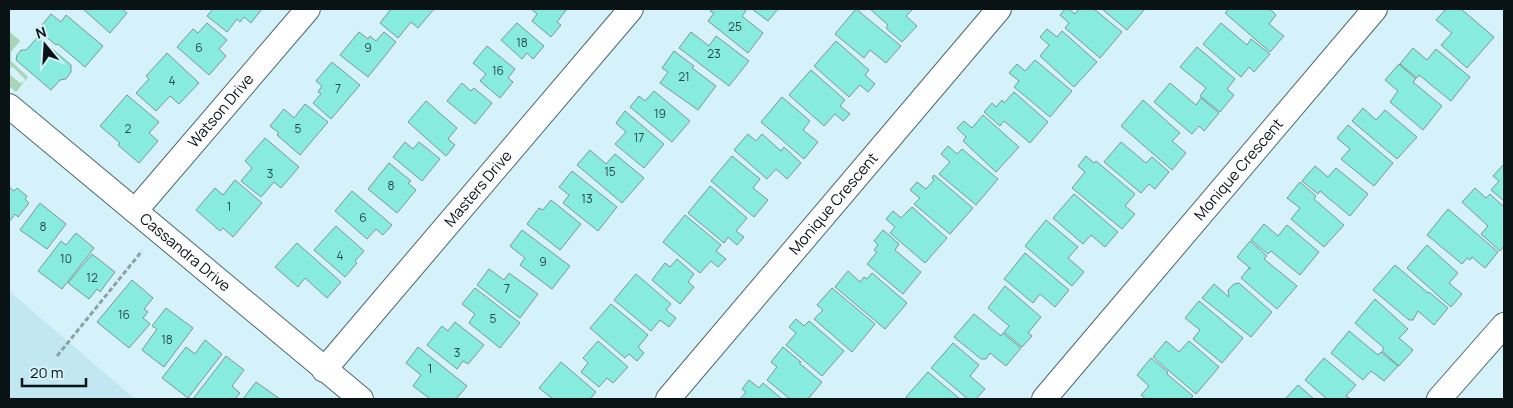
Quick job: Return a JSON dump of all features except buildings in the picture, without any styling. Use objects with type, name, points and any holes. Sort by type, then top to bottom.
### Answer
[{"type":"street","name":"Watson Drive","points":[[135,211],[308,9]]},
{"type":"street","name":"Masters Drive","points":[[324,370],[630,9]]},
{"type":"street","name":"Monique Crescent","points":[[668,399],[999,9]]},
{"type":"street","name":"Monique Crescent","points":[[1044,399],[1375,9]]},
{"type":"street","name":"Cassandra Drive","points":[[9,106],[361,399]]},
{"type":"street","points":[[1439,399],[1504,325]]},
{"type":"path","points":[[57,356],[142,251]]},
{"type":"shaded area","points":[[9,291],[135,399],[9,399]]},
{"type":"green space","points":[[9,31],[20,41],[11,52],[11,61],[28,77],[24,82],[25,79],[13,67],[9,68]]},
{"type":"green space","points":[[9,74],[20,83],[24,82],[16,92],[9,86]]}]
